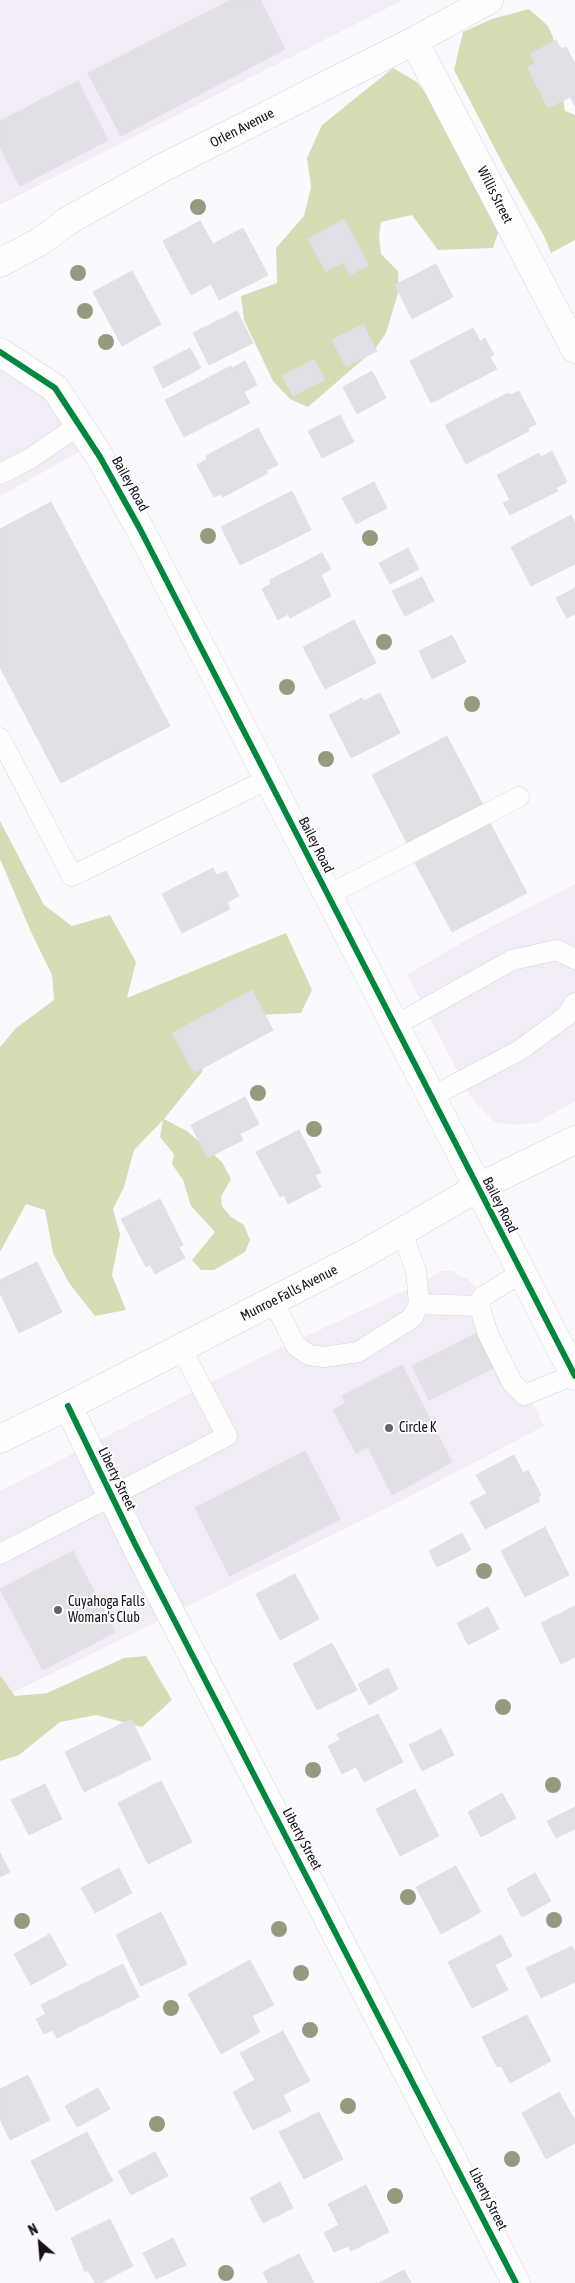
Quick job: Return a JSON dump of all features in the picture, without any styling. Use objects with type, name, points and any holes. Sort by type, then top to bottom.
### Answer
[{"type":"street","name":"Orlen Avenue","points":[[0,264],[41,242],[66,222],[155,172],[414,41],[489,0]]},
{"type":"street","name":"Willis Street","points":[[414,41],[575,349]]},
{"type":"street","name":"Bailey Road","points":[[0,352],[54,388],[100,457],[140,529],[575,1376]]},
{"type":"street","name":"Munroe Falls Avenue","points":[[0,1439],[273,1301],[402,1232],[477,1188],[575,1140]]},
{"type":"street","name":"Liberty Street","points":[[68,1406],[112,1496],[516,2283]]},
{"type":"lane","points":[[0,474],[31,458],[79,424]]},
{"type":"lane","points":[[0,738],[72,876],[268,779]]},
{"type":"lane","points":[[328,895],[519,797]]},
{"type":"lane","points":[[394,1026],[512,960],[557,950],[575,959]]},
{"type":"lane","points":[[431,1097],[520,1050],[566,1016],[575,1003]]},
{"type":"lane","points":[[273,1301],[296,1346],[308,1355],[324,1357],[358,1352],[412,1318],[419,1304],[416,1271],[402,1232]]},
{"type":"lane","points":[[521,1272],[482,1297],[479,1306],[488,1334],[508,1374],[524,1394],[575,1376]]},
{"type":"lane","points":[[419,1304],[479,1306]]},
{"type":"lane","points":[[0,1554],[227,1436],[181,1348]]},
{"type":"shaded area","points":[[0,0],[403,0],[0,205]]},
{"type":"shaded area","points":[[0,352],[92,445],[0,496]]},
{"type":"shaded area","points":[[575,884],[575,1101],[537,1123],[511,1125],[495,1122],[472,1099],[407,975],[468,939]]},
{"type":"shaded area","points":[[439,1271],[452,1271],[467,1279],[476,1287],[544,1426],[405,1499],[0,1699],[0,1491],[263,1356],[427,1280]]},
{"type":"green space","points":[[529,9],[548,26],[553,37],[565,111],[575,115],[575,240],[551,253],[544,236],[506,170],[454,70],[463,32],[492,19]]},
{"type":"green space","points":[[393,68],[417,82],[446,120],[493,213],[498,233],[493,248],[438,250],[412,215],[381,222],[379,237],[381,254],[398,271],[399,290],[386,333],[375,349],[308,407],[290,399],[273,381],[244,320],[241,296],[277,283],[276,248],[304,216],[311,187],[307,158],[322,125]]},
{"type":"green space","points":[[0,821],[44,905],[72,926],[110,915],[136,962],[127,998],[286,933],[312,990],[301,1013],[257,1015],[209,1025],[202,1072],[164,1119],[187,1131],[222,1162],[231,1179],[221,1197],[222,1206],[231,1217],[244,1225],[250,1240],[245,1252],[214,1270],[201,1270],[192,1260],[215,1232],[191,1206],[183,1180],[172,1164],[174,1154],[160,1137],[163,1120],[134,1150],[124,1187],[113,1209],[120,1234],[112,1275],[126,1310],[95,1316],[69,1283],[53,1253],[45,1210],[26,1204],[0,1252],[0,1047],[16,1028],[54,1000],[52,975],[31,932],[0,859]]},
{"type":"green space","points":[[146,1656],[172,1700],[142,1727],[96,1715],[60,1722],[19,1755],[0,1761],[0,1675],[15,1696],[47,1693],[124,1658]]},
{"type":"building","points":[[231,0],[260,0],[285,49],[121,136],[88,73]]},
{"type":"building","points":[[556,40],[561,49],[566,47],[575,64],[575,106],[570,97],[548,108],[527,67],[535,63],[530,54]]},
{"type":"building","points":[[78,81],[108,140],[20,186],[0,147],[0,121]]},
{"type":"building","points":[[344,219],[369,265],[350,275],[343,262],[326,272],[308,239]]},
{"type":"building","points":[[200,221],[213,244],[243,228],[268,275],[219,300],[211,284],[191,295],[163,241]]},
{"type":"building","points":[[436,264],[453,297],[412,319],[395,285]]},
{"type":"building","points":[[132,271],[161,324],[122,346],[93,292]]},
{"type":"building","points":[[237,311],[253,343],[209,365],[193,333]]},
{"type":"building","points":[[363,324],[377,351],[346,367],[332,340]]},
{"type":"building","points":[[473,328],[480,341],[485,338],[494,355],[490,357],[497,369],[431,403],[410,361]]},
{"type":"building","points":[[190,348],[201,368],[163,388],[153,367]]},
{"type":"building","points":[[314,359],[325,380],[293,396],[282,376]]},
{"type":"building","points":[[245,361],[257,385],[244,392],[250,403],[184,437],[165,400],[231,366],[232,368]]},
{"type":"building","points":[[372,371],[386,398],[357,414],[343,387]]},
{"type":"building","points":[[519,391],[536,424],[528,428],[529,431],[466,464],[445,425],[508,393],[511,395]]},
{"type":"building","points":[[340,415],[354,442],[322,458],[308,431]]},
{"type":"building","points":[[258,428],[278,465],[266,470],[268,473],[223,497],[221,494],[214,497],[197,465],[207,459],[206,456]]},
{"type":"building","points":[[552,451],[567,482],[556,488],[558,491],[510,515],[503,503],[510,500],[497,475],[539,453],[541,457]]},
{"type":"building","points":[[374,482],[387,508],[356,524],[342,498]]},
{"type":"building","points":[[292,491],[311,530],[240,565],[221,527]]},
{"type":"building","points":[[51,502],[170,726],[61,783],[0,667],[0,529]]},
{"type":"building","points":[[571,515],[575,523],[575,564],[531,586],[511,547]]},
{"type":"building","points":[[408,548],[419,569],[390,584],[379,563]]},
{"type":"building","points":[[322,553],[331,569],[321,575],[331,596],[290,618],[288,614],[278,620],[262,589],[271,584],[270,580]]},
{"type":"building","points":[[422,577],[434,601],[405,616],[392,591]]},
{"type":"building","points":[[575,588],[575,614],[567,618],[556,598]]},
{"type":"building","points":[[354,620],[376,663],[325,689],[303,647]]},
{"type":"building","points":[[452,635],[466,662],[432,679],[419,651]]},
{"type":"building","points":[[380,693],[400,733],[351,758],[329,715],[362,698],[364,701]]},
{"type":"building","points":[[447,736],[483,805],[408,845],[372,775]]},
{"type":"building","points":[[490,823],[527,893],[452,932],[415,863]]},
{"type":"building","points":[[213,868],[216,875],[226,871],[239,896],[227,902],[230,909],[182,933],[162,894]]},
{"type":"building","points":[[252,990],[273,1030],[194,1073],[172,1033]]},
{"type":"building","points":[[245,1097],[259,1124],[240,1134],[243,1140],[207,1158],[191,1125]]},
{"type":"building","points":[[299,1130],[321,1172],[315,1175],[321,1187],[288,1204],[284,1195],[280,1197],[256,1152]]},
{"type":"building","points":[[160,1199],[183,1245],[179,1247],[185,1258],[155,1274],[150,1265],[146,1267],[121,1219]]},
{"type":"building","points":[[37,1262],[62,1312],[19,1333],[0,1293],[0,1280]]},
{"type":"building","points":[[477,1333],[495,1367],[429,1400],[412,1366]]},
{"type":"building","name":"Circle K","points":[[402,1365],[452,1462],[392,1495],[368,1447],[356,1453],[333,1410],[346,1403],[342,1396]]},
{"type":"building","points":[[305,1451],[340,1519],[230,1576],[195,1508]]},
{"type":"building","points":[[514,1455],[523,1473],[528,1470],[541,1495],[538,1497],[540,1501],[485,1529],[470,1502],[487,1494],[476,1475]]},
{"type":"building","points":[[545,1527],[569,1575],[525,1597],[501,1551]]},
{"type":"building","points":[[462,1533],[471,1550],[437,1567],[429,1551]]},
{"type":"building","name":"Cuyahoga Falls Woman's Club","points":[[73,1551],[115,1632],[43,1670],[0,1589]]},
{"type":"building","points":[[295,1574],[319,1619],[280,1640],[256,1594]]},
{"type":"building","points":[[575,1606],[575,1657],[561,1664],[541,1623]]},
{"type":"building","points":[[488,1607],[499,1629],[468,1645],[457,1623]]},
{"type":"building","points":[[332,1643],[357,1690],[317,1710],[293,1664]]},
{"type":"building","points":[[388,1668],[398,1689],[369,1705],[358,1684]]},
{"type":"building","points":[[378,1714],[403,1762],[364,1782],[356,1767],[342,1774],[328,1746],[340,1740],[337,1734]]},
{"type":"building","points":[[131,1719],[151,1759],[84,1792],[65,1752]]},
{"type":"building","points":[[441,1729],[454,1755],[422,1771],[409,1745]]},
{"type":"building","points":[[161,1781],[192,1842],[148,1864],[118,1803]]},
{"type":"building","points":[[45,1784],[62,1819],[29,1835],[11,1800]]},
{"type":"building","points":[[415,1789],[439,1836],[400,1856],[376,1809]]},
{"type":"building","points":[[502,1793],[516,1818],[481,1837],[468,1812]]},
{"type":"building","points":[[575,1807],[575,1829],[556,1838],[547,1821]]},
{"type":"building","points":[[0,1853],[10,1872],[0,1877]]},
{"type":"building","points":[[456,1866],[481,1912],[441,1934],[416,1887]]},
{"type":"building","points":[[119,1868],[132,1893],[95,1913],[81,1888]]},
{"type":"building","points":[[535,1873],[551,1901],[522,1917],[507,1889]]},
{"type":"building","points":[[161,1912],[187,1964],[141,1986],[116,1935]]},
{"type":"building","points":[[50,1934],[67,1965],[31,1985],[14,1954]]},
{"type":"building","points":[[501,1935],[512,1956],[495,1965],[508,1990],[472,2008],[448,1962]]},
{"type":"building","points":[[572,1946],[575,1952],[575,1982],[541,1998],[526,1968]]},
{"type":"building","points":[[250,1960],[274,2005],[252,2016],[260,2032],[221,2054],[188,1994]]},
{"type":"building","points":[[123,1964],[139,1997],[57,2038],[52,2030],[44,2034],[36,2019],[46,2014],[41,2005]]},
{"type":"building","points":[[527,2015],[551,2061],[510,2083],[501,2066],[497,2067],[482,2037]]},
{"type":"building","points":[[283,2031],[310,2081],[283,2095],[291,2111],[253,2130],[233,2092],[255,2080],[240,2053]]},
{"type":"building","points":[[28,2075],[50,2120],[10,2140],[0,2119],[0,2089]]},
{"type":"building","points":[[98,2088],[110,2109],[77,2127],[65,2106]]},
{"type":"building","points":[[559,2092],[575,2121],[575,2143],[546,2159],[522,2113]]},
{"type":"building","points":[[319,2112],[343,2159],[304,2179],[279,2132]]},
{"type":"building","points":[[87,2132],[113,2181],[56,2211],[31,2161]]},
{"type":"building","points":[[155,2152],[168,2176],[131,2195],[118,2171]]},
{"type":"building","points":[[280,2182],[293,2208],[263,2223],[250,2198]]},
{"type":"building","points":[[366,2185],[389,2232],[351,2251],[348,2246],[334,2252],[324,2233],[339,2225],[328,2204]]},
{"type":"building","points":[[110,2219],[133,2266],[100,2283],[95,2283],[88,2270],[85,2272],[71,2238]]},
{"type":"building","points":[[173,2238],[186,2265],[156,2279],[143,2253]]},
{"type":"building","points":[[299,2254],[314,2283],[268,2283],[263,2272]]},
{"type":"building","points":[[404,2270],[411,2283],[379,2283]]},
{"type":"cycle path","points":[[0,352],[55,388],[100,457],[140,529],[575,1376]]},
{"type":"cycle path","points":[[68,1406],[135,1544],[516,2283]]},
{"type":"place","name":"Circle K","points":[[389,1428]]},
{"type":"place","name":"Cuyahoga Falls Woman's Club","points":[[58,1610]]}]
